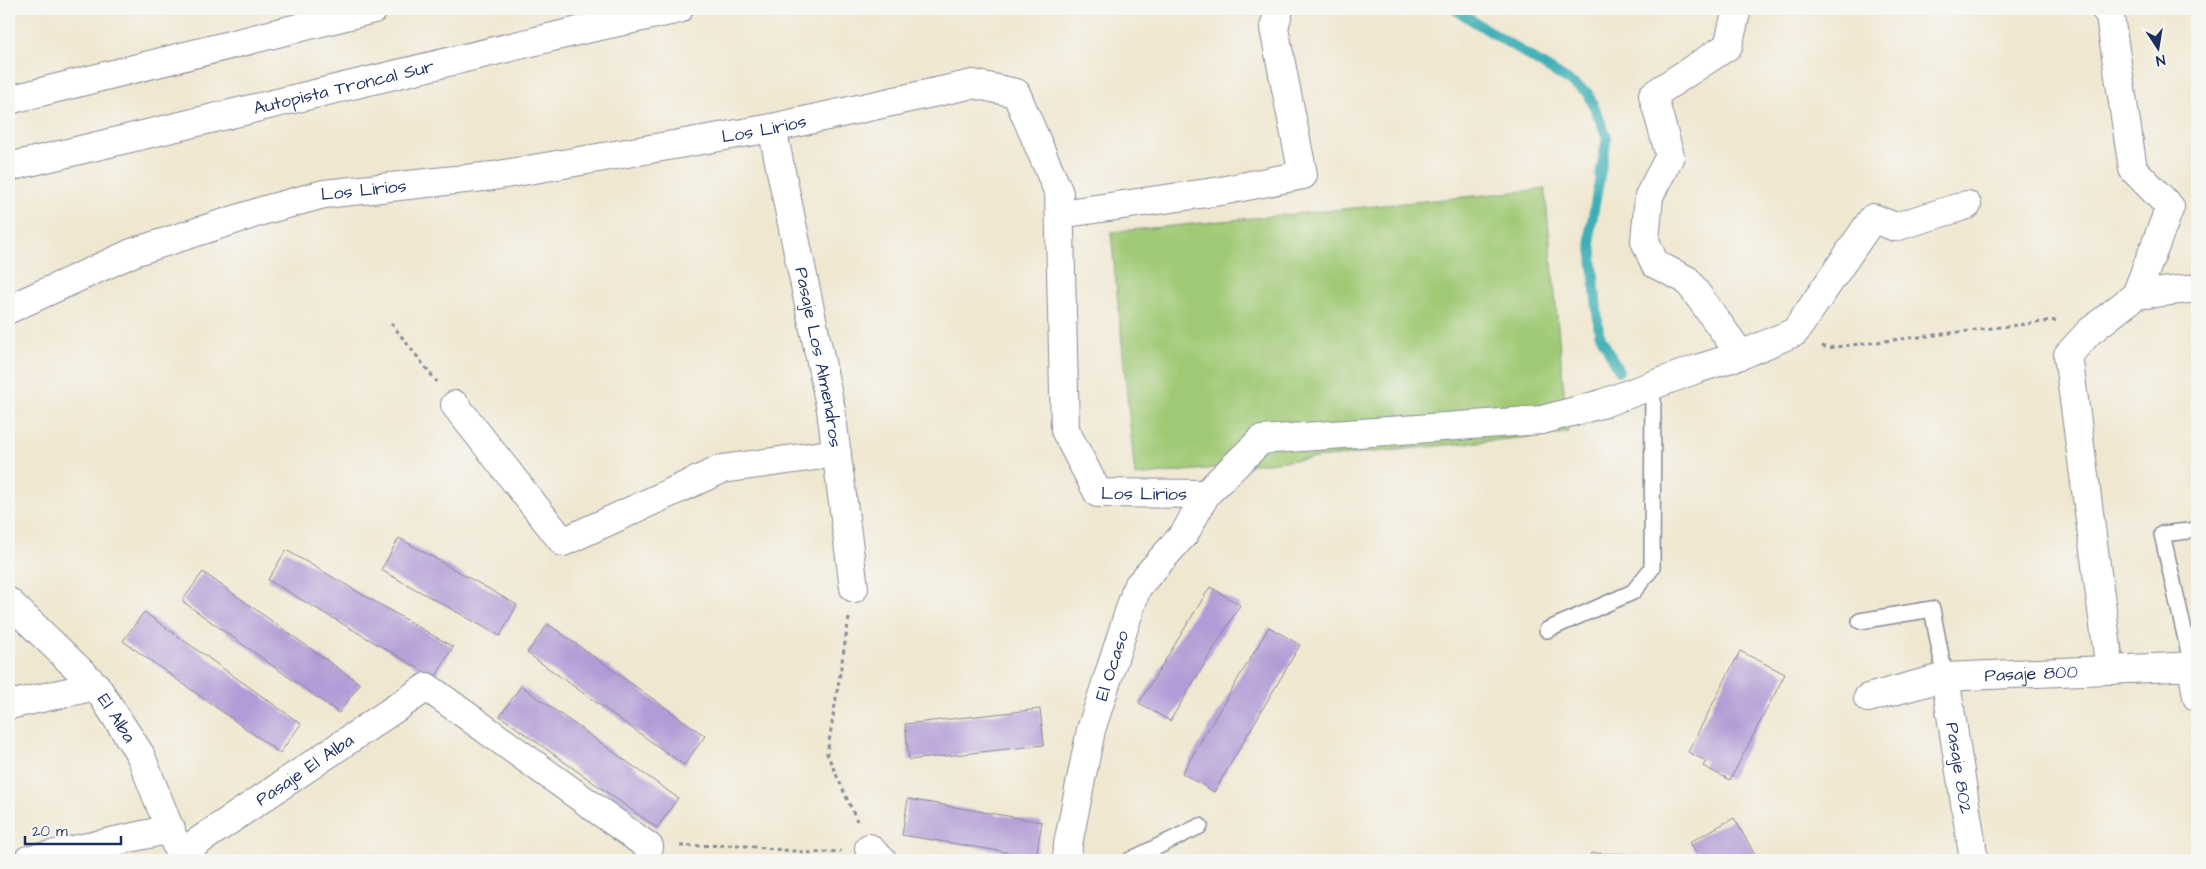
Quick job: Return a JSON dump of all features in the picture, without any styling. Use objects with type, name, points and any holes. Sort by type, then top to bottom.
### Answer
[{"type":"main road","points":[[9,100],[374,9]]},
{"type":"main road","name":"Autopista Troncal Sur","points":[[9,167],[582,30],[680,9]]},
{"type":"main road","points":[[1060,214],[1221,191],[1303,174],[1274,28],[1279,9]]},
{"type":"main road","points":[[1736,9],[1728,46],[1653,95],[1670,156],[1649,196],[1645,241],[1655,264],[1687,280],[1741,355]]},
{"type":"main road","points":[[2105,9],[2108,10],[2133,169],[2170,207],[2136,295],[2089,332],[2068,355],[2110,670]]},
{"type":"main road","name":"Los Lirios","points":[[9,309],[134,252],[265,210],[324,194],[493,176],[772,128],[973,84],[1016,93],[1059,193],[1065,430],[1098,493],[1206,494]]},
{"type":"main road","name":"Pasaje Los Almendros","points":[[772,128],[831,410],[854,588]]},
{"type":"main road","points":[[1795,332],[1873,218],[1895,227],[1967,204]]},
{"type":"main road","points":[[2136,295],[2197,288]]},
{"type":"main road","name":"El Ocaso","points":[[1067,860],[1068,844],[1091,730],[1137,587],[1185,533],[1206,494],[1261,440],[1542,420],[1601,404],[1653,386],[1741,355],[1795,332]]},
{"type":"main road","points":[[456,405],[563,542],[722,469],[837,453]]},
{"type":"main road","name":"El Alba","points":[[9,602],[96,686],[140,754],[178,847]]},
{"type":"main road","points":[[2195,666],[2197,697]]},
{"type":"main road","name":"Pasaje 800","points":[[1868,698],[1945,677],[2195,666]]},
{"type":"main road","name":"Pasaje 802","points":[[1945,677],[1974,860]]},
{"type":"main road","points":[[9,705],[96,686]]},
{"type":"main road","name":"Pasaje El Alba","points":[[178,847],[427,687],[649,847]]},
{"type":"main road","points":[[28,860],[178,847]]},
{"type":"lane","points":[[1547,630],[1633,592],[1652,568],[1653,386]]},
{"type":"lane","points":[[2195,666],[2162,534],[2197,530]]},
{"type":"lane","points":[[1860,621],[1932,609],[1945,677]]},
{"type":"lane","points":[[1130,860],[1200,826]]},
{"type":"path","points":[[1795,332],[1827,348],[2064,320],[2089,332]]},
{"type":"path","points":[[391,323],[456,405]]},
{"type":"path","points":[[649,847],[736,845],[812,853],[876,854],[827,754],[854,588]]},
{"type":"green space","points":[[1545,189],[1568,433],[1135,476],[1111,232]]},
{"type":"building","points":[[399,538],[517,605],[500,636],[381,570]]},
{"type":"building","points":[[286,550],[453,647],[435,678],[268,580]]},
{"type":"building","points":[[203,572],[360,684],[339,713],[182,601]]},
{"type":"building","points":[[1210,587],[1240,605],[1170,721],[1139,703]]},
{"type":"building","points":[[144,612],[301,724],[280,753],[123,641]]},
{"type":"building","points":[[548,624],[705,736],[684,765],[527,653]]},
{"type":"building","points":[[1269,627],[1300,645],[1214,792],[1182,773]]},
{"type":"building","points":[[1740,651],[1785,674],[1730,780],[1703,766],[1706,761],[1688,752]]},
{"type":"building","points":[[521,686],[678,798],[657,828],[500,716]]},
{"type":"building","points":[[1040,709],[1044,745],[909,760],[905,724]]},
{"type":"building","points":[[908,799],[1042,822],[1036,857],[902,835]]},
{"type":"building","points":[[1734,818],[1758,860],[1700,860],[1690,842]]},
{"type":"building","points":[[1591,853],[1641,855],[1641,860],[1590,860]]},
{"type":"waterway","points":[[1454,9],[1588,93],[1607,137],[1590,232],[1599,333],[1619,371]]}]
